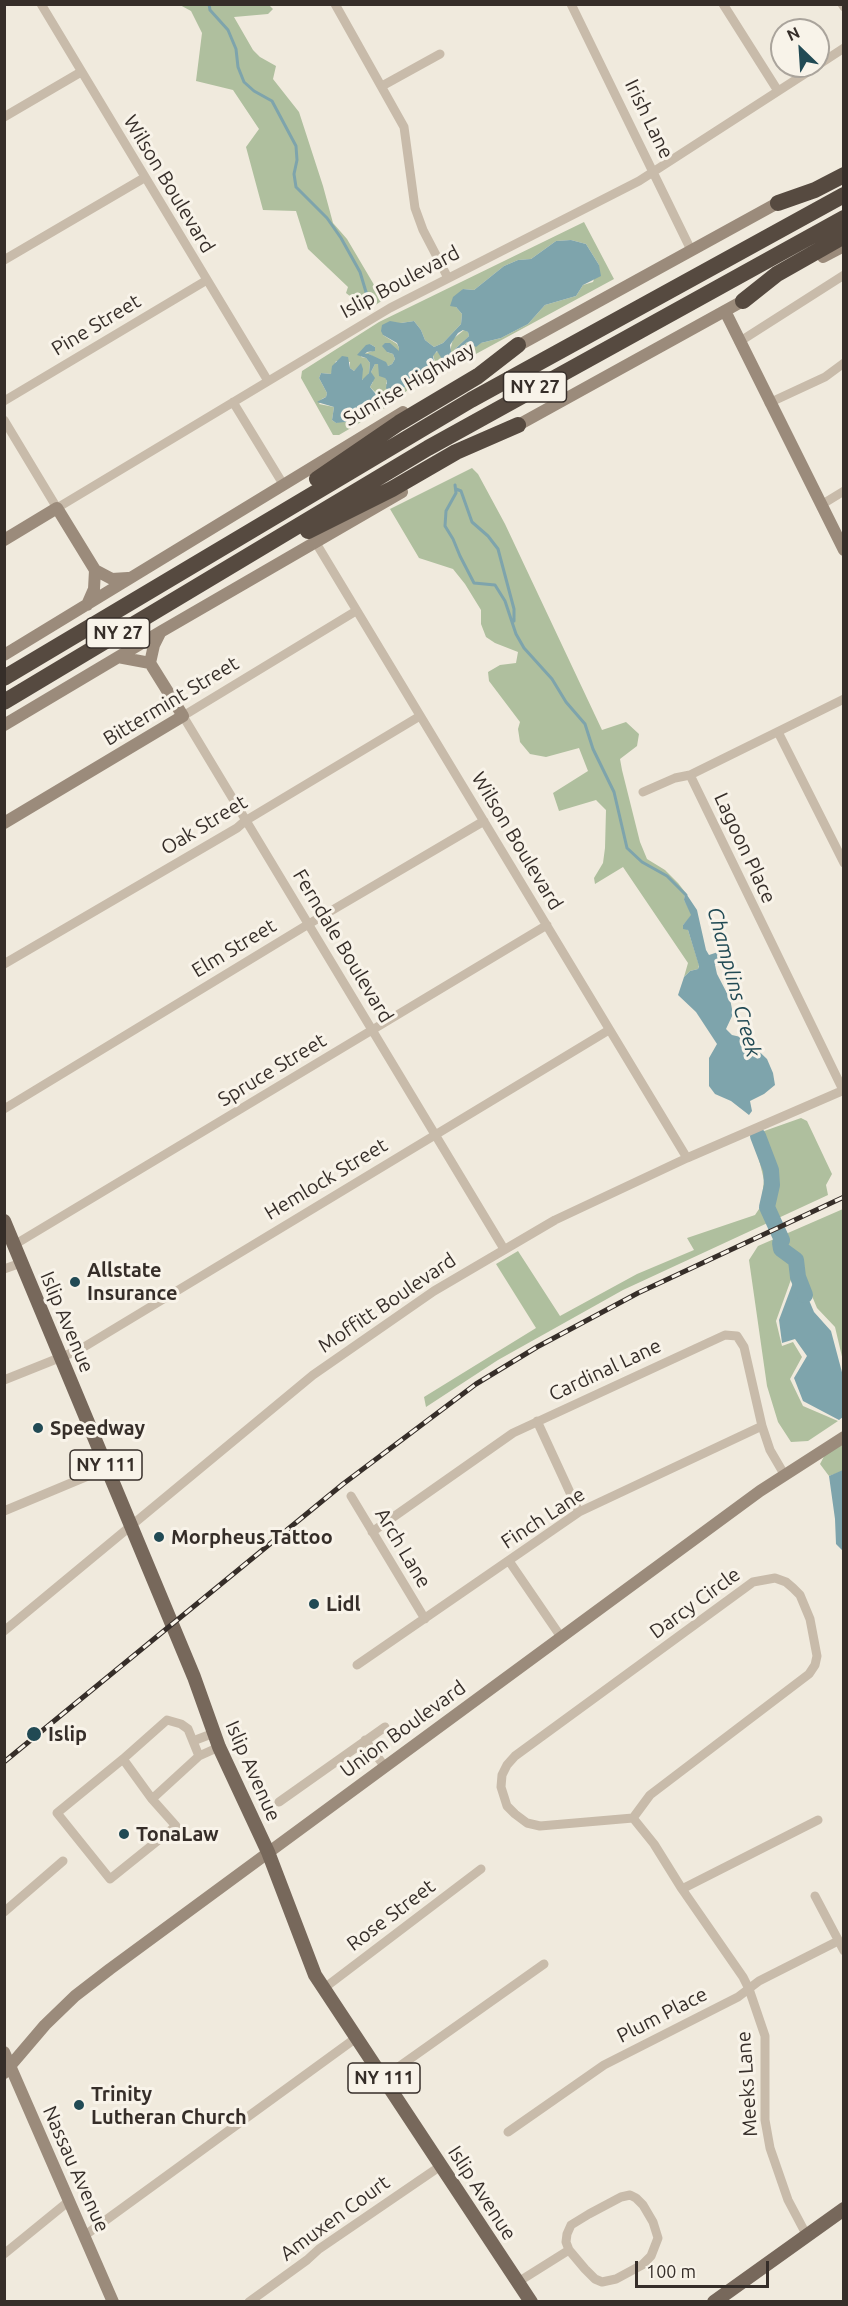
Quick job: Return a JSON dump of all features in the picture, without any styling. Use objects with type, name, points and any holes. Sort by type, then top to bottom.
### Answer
[{"type":"highway","points":[[778,203],[815,190],[843,175]]},
{"type":"highway","name":"NY 27","points":[[4,678],[490,390],[843,195]]},
{"type":"highway","name":"NY 27","points":[[4,702],[231,565],[513,400],[843,218]]},
{"type":"highway","points":[[743,301],[777,274],[843,236]]},
{"type":"highway","points":[[260,525],[318,478],[399,423],[478,376],[518,345]]},
{"type":"highway","points":[[231,565],[392,489],[456,452],[518,425]]},
{"type":"main road","name":"Sunrise Highway","points":[[4,655],[283,484],[518,345],[843,167]]},
{"type":"main road","points":[[4,725],[518,425],[843,246]]},
{"type":"main road","points":[[725,311],[843,550]]},
{"type":"main road","points":[[57,508],[95,570],[112,579],[132,578]]},
{"type":"main road","name":"Islip Boulevard","points":[[4,540],[57,508]]},
{"type":"main road","points":[[87,605],[94,589],[95,570]]},
{"type":"main road","points":[[118,657],[150,663],[154,645],[162,631]]},
{"type":"main road","name":"Ferndale Boulevard","points":[[150,663],[183,716]]},
{"type":"main road","name":"Bittermint Street","points":[[4,823],[183,716]]},
{"type":"main road","name":"Islip Avenue","points":[[4,1221],[194,1677],[219,1747],[268,1852],[315,1975],[531,2301]]},
{"type":"main road","name":"Union Boulevard","points":[[7,2069],[45,2025],[75,1996],[784,1474],[843,1437]]},
{"type":"main road","name":"Nassau Avenue","points":[[4,2052],[7,2069],[113,2301]]},
{"type":"main road","points":[[716,2301],[843,2209]]},
{"type":"street","name":"Wilson Boulevard","points":[[41,4],[268,381]]},
{"type":"street","points":[[335,4],[404,127],[415,208],[423,230],[448,278]]},
{"type":"street","points":[[723,4],[778,91]]},
{"type":"street","name":"Irish Lane","points":[[573,5],[691,250]]},
{"type":"street","name":"Islip Boulevard","points":[[830,57],[843,48]]},
{"type":"street","points":[[382,86],[440,54]]},
{"type":"street","points":[[4,117],[81,72]]},
{"type":"street","name":"Islip Boulevard","points":[[57,508],[374,316],[653,172],[798,78]]},
{"type":"street","points":[[4,260],[144,178]]},
{"type":"street","points":[[739,342],[843,275]]},
{"type":"street","name":"Pine Street","points":[[4,401],[207,280]]},
{"type":"street","points":[[770,403],[825,377],[843,363]]},
{"type":"street","points":[[233,402],[283,484]]},
{"type":"street","points":[[4,420],[57,508]]},
{"type":"street","points":[[821,505],[843,491]]},
{"type":"street","name":"Wilson Boulevard","points":[[316,543],[687,1158]]},
{"type":"street","name":"Bittermint Street","points":[[183,716],[356,611]]},
{"type":"street","points":[[643,792],[675,778],[690,775],[843,699]]},
{"type":"street","name":"Ferndale Boulevard","points":[[183,716],[504,1249]]},
{"type":"street","name":"Oak Street","points":[[4,964],[237,828],[420,716]]},
{"type":"street","points":[[778,732],[843,863]]},
{"type":"street","name":"Lagoon Place","points":[[690,775],[843,1090]]},
{"type":"street","name":"Elm Street","points":[[4,1109],[307,925],[484,821]]},
{"type":"street","name":"Spruce Street","points":[[14,1245],[547,925]]},
{"type":"street","name":"Hemlock Street","points":[[4,1380],[87,1345],[609,1030]]},
{"type":"street","name":"Moffitt Boulevard","points":[[4,1630],[313,1375],[426,1297],[504,1249],[566,1215],[687,1158],[843,1090]]},
{"type":"street","points":[[4,1269],[21,1263]]},
{"type":"street","name":"Cardinal Lane","points":[[372,1532],[513,1433],[725,1335],[737,1336],[744,1347],[762,1426],[770,1450],[784,1474]]},
{"type":"street","points":[[537,1421],[579,1512]]},
{"type":"street","name":"Finch Lane","points":[[357,1665],[579,1512],[762,1426]]},
{"type":"street","points":[[4,1510],[107,1468]]},
{"type":"street","name":"Arch Lane","points":[[351,1496],[425,1619]]},
{"type":"street","points":[[508,1561],[561,1637]]},
{"type":"street","name":"Darcy Circle","points":[[764,1578],[775,1578],[786,1582],[800,1595],[810,1619],[816,1644],[815,1665],[809,1674],[650,1795],[633,1818],[540,1826],[527,1823],[507,1806],[501,1787],[502,1775],[515,1756],[753,1582],[764,1578]]},
{"type":"street","points":[[123,1760],[176,1826],[110,1879],[57,1813],[123,1760],[167,1720],[182,1724],[188,1729],[199,1756]]},
{"type":"street","points":[[279,1802],[384,1727]]},
{"type":"street","points":[[193,1741],[214,1733]]},
{"type":"street","points":[[365,1740],[385,1767]]},
{"type":"street","points":[[153,1799],[199,1756],[219,1747]]},
{"type":"street","name":"Meeks Lane","points":[[633,1818],[654,1844],[749,1989],[765,2036],[765,2120],[770,2148],[788,2200],[806,2234]]},
{"type":"street","points":[[682,1889],[818,1820]]},
{"type":"street","points":[[4,1912],[63,1861]]},
{"type":"street","name":"Rose Street","points":[[323,1989],[481,1869]]},
{"type":"street","points":[[815,1896],[843,1951]]},
{"type":"street","name":"Plum Place","points":[[508,2132],[604,2065],[738,1997],[759,1981],[838,1941]]},
{"type":"street","points":[[383,2078],[544,1964]]},
{"type":"street","points":[[84,2236],[356,2038]]},
{"type":"street","name":"Amuxen Court","points":[[249,2301],[319,2249],[442,2165]]},
{"type":"street","points":[[630,2195],[643,2205],[657,2231],[656,2245],[646,2261],[609,2282],[595,2279],[569,2250],[566,2242],[571,2225],[621,2197],[630,2195]]},
{"type":"street","points":[[4,2254],[69,2201]]},
{"type":"street","points":[[518,2282],[569,2250]]},
{"type":"green space","points":[[268,4],[273,9],[268,14],[234,17],[253,50],[276,66],[273,79],[299,112],[333,223],[347,239],[383,300],[368,310],[346,293],[348,287],[308,249],[296,211],[263,210],[246,147],[259,129],[233,90],[196,81],[202,33],[191,11],[180,5]]},
{"type":"green space","points":[[584,222],[614,279],[474,355],[468,354],[438,372],[427,373],[415,381],[401,396],[391,401],[390,405],[339,435],[333,435],[301,378],[302,371],[379,322]],"holes":[[[571,240],[586,244],[599,265],[593,282],[583,285],[576,296],[545,305],[528,324],[501,338],[481,343],[467,342],[456,354],[455,349],[469,336],[464,330],[453,339],[450,351],[441,355],[438,351],[433,355],[435,362],[403,388],[386,384],[387,381],[378,364],[375,364],[371,372],[373,382],[370,387],[376,393],[366,412],[336,423],[332,420],[334,407],[319,404],[327,393],[319,378],[321,373],[331,374],[336,361],[350,362],[350,368],[354,371],[359,367],[361,380],[365,379],[369,373],[370,363],[366,358],[361,357],[370,344],[375,347],[375,350],[364,354],[369,354],[388,366],[392,364],[395,359],[393,354],[387,352],[396,350],[399,352],[399,348],[397,344],[383,335],[401,323],[414,321],[425,340],[434,347],[443,343],[461,324],[462,314],[456,307],[463,289],[474,290],[504,266],[518,260],[531,259],[556,241]]]},
{"type":"green space","points":[[472,468],[478,474],[505,524],[602,730],[626,722],[639,734],[637,746],[620,759],[622,770],[640,842],[647,859],[665,870],[678,883],[685,892],[684,900],[692,915],[683,925],[688,930],[699,965],[698,969],[690,971],[684,977],[688,963],[623,867],[595,884],[594,878],[603,863],[606,810],[596,800],[559,811],[553,793],[588,771],[579,748],[546,757],[530,754],[520,742],[518,729],[520,722],[489,681],[488,672],[500,665],[516,663],[518,652],[486,637],[481,624],[481,610],[465,584],[453,569],[419,558],[390,509]]},
{"type":"green space","points":[[801,1118],[807,1121],[832,1174],[826,1185],[828,1195],[623,1290],[498,1360],[426,1407],[424,1397],[536,1328],[496,1264],[518,1251],[560,1316],[637,1274],[694,1250],[687,1238],[755,1215],[761,1206],[764,1180],[753,1135]]},
{"type":"green space","points":[[843,1209],[843,1361],[835,1327],[817,1308],[802,1272],[793,1274],[776,1321],[782,1346],[793,1342],[802,1357],[790,1379],[803,1406],[838,1421],[808,1441],[791,1442],[778,1422],[767,1386],[749,1260],[758,1246]]},
{"type":"green space","points":[[843,1437],[843,1471],[829,1476],[820,1464],[830,1445]]},
{"type":"water","points":[[571,240],[586,244],[599,265],[601,276],[583,285],[576,296],[545,305],[528,324],[501,338],[481,343],[476,347],[467,342],[462,351],[456,354],[455,349],[469,336],[468,332],[463,330],[458,333],[450,345],[452,359],[449,361],[442,359],[437,351],[433,356],[435,367],[414,378],[401,393],[390,393],[386,388],[387,381],[379,376],[378,364],[375,364],[371,372],[375,378],[370,387],[379,398],[379,402],[374,409],[359,415],[353,421],[336,423],[332,420],[334,407],[317,402],[326,397],[327,393],[319,378],[321,373],[331,374],[332,366],[342,356],[348,357],[350,368],[354,371],[361,363],[362,380],[369,373],[370,363],[366,358],[357,355],[366,345],[370,344],[375,347],[375,351],[365,354],[386,362],[388,366],[392,364],[395,359],[393,354],[387,352],[382,346],[390,343],[399,351],[399,348],[397,343],[383,335],[382,325],[390,321],[401,323],[414,321],[425,340],[434,347],[443,343],[461,324],[462,314],[456,307],[450,306],[453,297],[463,289],[474,290],[504,266],[518,260],[531,259],[556,241]]},
{"type":"water","points":[[685,892],[697,910],[706,950],[709,955],[718,952],[718,962],[715,965],[717,974],[730,999],[733,1014],[726,1029],[732,1035],[745,1038],[767,1059],[773,1073],[775,1085],[750,1101],[752,1111],[749,1115],[731,1101],[715,1094],[709,1086],[709,1058],[717,1044],[696,1012],[678,995],[684,977],[690,971],[698,969],[699,966],[688,930],[683,929],[683,925],[691,915],[684,900]]},
{"type":"water","points":[[797,1272],[814,1312],[831,1331],[843,1376],[843,1417],[839,1420],[803,1401],[794,1378],[807,1356],[795,1339],[782,1343],[779,1320]]},
{"type":"water","points":[[843,1470],[844,1551],[836,1544],[829,1476]]},
{"type":"waterway","name":"Champlins Creek","points":[[209,4],[210,10],[228,30],[236,49],[238,67],[244,82],[254,91],[272,101],[296,146],[297,160],[294,174],[296,187],[327,218],[341,238],[360,272],[366,292],[374,303]]},
{"type":"waterway","name":"Champlins Creek","points":[[455,485],[456,493],[446,511],[445,526],[474,583],[495,585],[505,601],[516,634],[524,648],[552,679],[566,702],[585,724],[593,749],[614,792],[627,848],[642,862],[667,876],[686,895]]},
{"type":"waterway","points":[[456,489],[461,491],[472,522],[488,536],[498,549],[514,609],[514,621]]},
{"type":"waterway","name":"Champlins Creek","points":[[758,1136],[771,1170],[772,1185],[767,1207],[782,1240],[781,1249],[796,1260],[798,1277],[805,1295]]},
{"type":"railway","points":[[4,1762],[343,1484],[476,1384],[537,1347],[638,1293],[844,1197]]},
{"type":"place","name":"Allstate Insurance","points":[[75,1282]]},
{"type":"place","name":"Speedway","points":[[38,1428]]},
{"type":"place","name":"Morpheus Tattoo","points":[[159,1537]]},
{"type":"place","name":"Lidl","points":[[314,1604]]},
{"type":"place","name":"Islip","points":[[34,1734]]},
{"type":"place","name":"TonaLaw","points":[[124,1834]]},
{"type":"place","name":"Trinity Lutheran Church","points":[[79,2105]]}]
